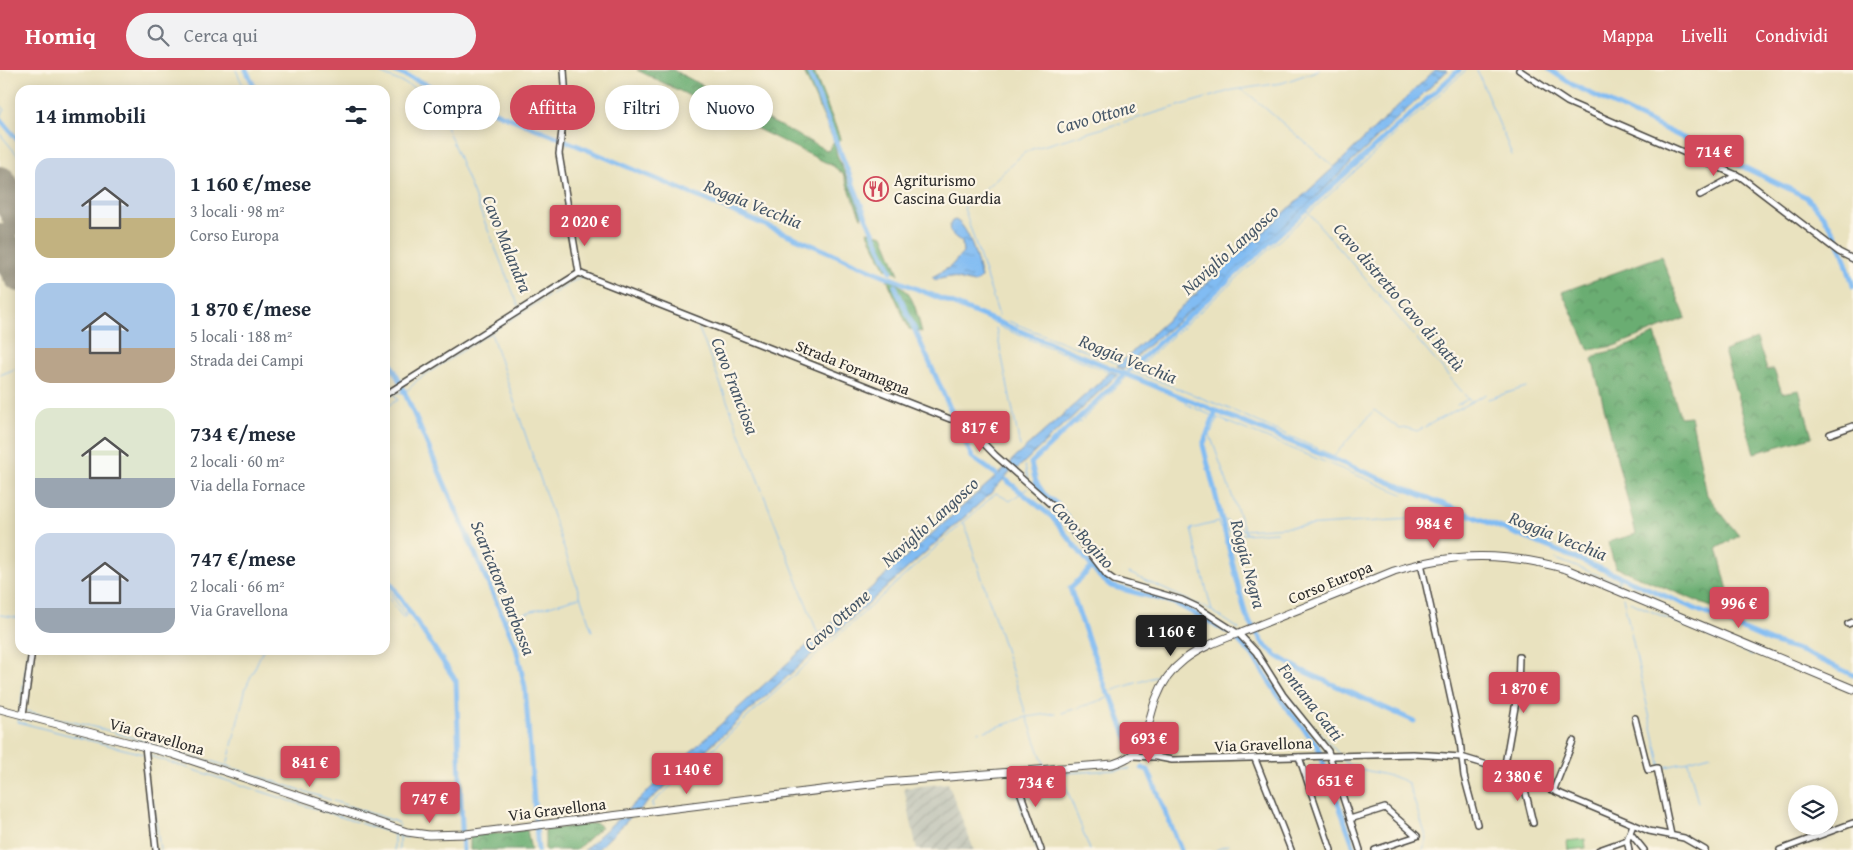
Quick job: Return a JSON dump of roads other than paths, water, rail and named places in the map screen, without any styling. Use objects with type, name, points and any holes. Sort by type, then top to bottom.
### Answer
[{"type":"main road","name":"Corso Europa","points":[[1145,738],[1155,700],[1170,673],[1186,659],[1238,634],[1394,571],[1421,563],[1476,555],[1533,560],[1566,569],[1853,689]]},
{"type":"main road","name":"Via Gravellona","points":[[0,709],[22,713],[398,829],[429,835],[462,834],[531,826],[886,782],[1104,766],[1121,762],[1132,756],[1140,749],[1145,738]]},
{"type":"street","points":[[390,392],[579,273],[558,154],[566,100],[564,70]]},
{"type":"street","points":[[1519,70],[1567,102],[1737,175],[1850,258]]},
{"type":"street","points":[[1700,194],[1737,175]]},
{"type":"street","name":"Strada Foramagna","points":[[579,273],[966,424],[995,455],[1056,509],[1096,563],[1114,580],[1182,600],[1238,634]]},
{"type":"street","points":[[1830,434],[1853,426]]},
{"type":"street","points":[[1421,563],[1477,824]]},
{"type":"street","points":[[1238,634],[1262,660],[1283,695],[1328,756],[1360,850]]},
{"type":"street","points":[[22,713],[31,655]]},
{"type":"street","points":[[1504,770],[1507,743],[1518,690],[1519,658]]},
{"type":"street","points":[[1635,718],[1648,770],[1657,768],[1671,836]]},
{"type":"street","points":[[1145,738],[1164,759]]},
{"type":"street","points":[[1554,790],[1573,741]]},
{"type":"street","name":"Via Gravellona","points":[[1140,749],[1148,751],[1156,757]]},
{"type":"street","points":[[145,752],[156,850]]},
{"type":"street","name":"Via Gravellona","points":[[1132,756],[1164,759],[1255,759],[1430,754],[1462,757],[1522,777],[1633,825],[1684,838],[1706,850]]},
{"type":"street","points":[[1298,757],[1331,850]]},
{"type":"street","points":[[1255,759],[1291,850]]},
{"type":"street","points":[[1013,772],[1041,850]]},
{"type":"street","points":[[1522,777],[1533,823]]},
{"type":"street","points":[[1350,819],[1385,808],[1416,836],[1376,850]]},
{"type":"street","points":[[1780,850],[1853,823]]},
{"type":"street","points":[[1602,849],[1627,840],[1633,825]]},
{"type":"street","points":[[1631,834],[1644,850]]},
{"type":"street","points":[[1627,840],[1629,850]]},
{"type":"water","points":[[1435,70],[1448,70],[1308,204],[1206,297],[1142,351],[1129,366],[1123,369],[1117,366],[1342,160]]},
{"type":"water","points":[[955,220],[965,229],[975,255],[981,278],[974,283],[950,277],[935,280],[932,277],[950,267],[963,253],[962,242],[953,236],[949,228],[952,221]]},
{"type":"water","points":[[1111,372],[1117,375],[1018,468],[1014,469],[1010,465],[1012,460]]},
{"type":"water","points":[[1008,466],[1012,470],[990,494],[639,810],[626,811],[815,638]]},
{"type":"water","points":[[631,817],[597,850],[584,850],[618,819]]},
{"type":"waterway","points":[[236,70],[243,85]]},
{"type":"waterway","name":"Scaricatore Barbassa","points":[[246,70],[254,85]]},
{"type":"waterway","name":"Cavo Malandra","points":[[373,70],[434,96],[519,307]]},
{"type":"waterway","name":"Roggia Vecchia","points":[[391,70],[557,137],[883,275],[1619,576],[1772,642],[1804,652],[1853,675]]},
{"type":"waterway","name":"Cavo Bogino","points":[[808,70],[865,215],[891,271]]},
{"type":"waterway","name":"Cavo Ottone","points":[[999,316],[964,208],[1024,153],[1032,149],[1233,90],[1282,83],[1319,70]]},
{"type":"waterway","name":"Cavo distretto Cavo di Battù","points":[[1129,370],[1459,70]]},
{"type":"waterway","name":"Cavo distretto Cavo di Battù","points":[[1310,212],[1466,70]]},
{"type":"waterway","name":"Cavo distretto Cavo di Battù","points":[[1477,70],[1512,155]]},
{"type":"waterway","points":[[1550,70],[1573,85],[1806,197],[1824,217],[1837,238],[1853,286]]},
{"type":"waterway","name":"Cavo Ottone","points":[[1240,89],[1251,96],[1335,168]]},
{"type":"waterway","points":[[0,104],[5,110],[0,116]]},
{"type":"waterway","points":[[0,119],[15,137]]},
{"type":"waterway","points":[[0,134],[15,152]]},
{"type":"waterway","name":"Cavo distretto Cavo di Battù","points":[[1307,211],[1470,401]]},
{"type":"waterway","name":"Cavo distretto Cavo di Battù","points":[[1135,370],[1307,215]]},
{"type":"waterway","name":"Cavo Franciosa","points":[[521,313],[580,277],[585,278]]},
{"type":"waterway","name":"Cavo Bogino","points":[[895,286],[972,457],[996,474]]},
{"type":"waterway","name":"Cavo Malandra","points":[[390,396],[396,392],[408,390],[417,380],[521,313]]},
{"type":"waterway","name":"Cavo Franciosa","points":[[696,321],[818,634]]},
{"type":"waterway","points":[[1008,321],[1119,364]]},
{"type":"waterway","points":[[1000,322],[999,326],[1002,328],[1121,377]]},
{"type":"waterway","name":"Cavo Ottone","points":[[996,328],[1020,446]]},
{"type":"waterway","points":[[491,333],[592,631]]},
{"type":"waterway","name":"Scaricatore Barbassa","points":[[390,362],[516,647],[525,687],[538,850]]},
{"type":"waterway","points":[[1106,375],[1111,367]]},
{"type":"waterway","points":[[0,375],[15,369]]},
{"type":"waterway","name":"Cavo distretto Cavo di Battù","points":[[1130,370],[1227,408],[1334,456],[1374,410],[1400,429],[1407,428],[1417,431],[1486,394]]},
{"type":"waterway","name":"Cavo distretto Cavo di Battù","points":[[1068,427],[1080,422],[1129,375]]},
{"type":"waterway","name":"Cavo distretto Cavo di Battù","points":[[1089,548],[1058,505],[1044,494],[1036,482],[1031,463],[1122,377]]},
{"type":"waterway","points":[[390,381],[392,385]]},
{"type":"waterway","name":"Cavo distretto Cavo di Battù","points":[[1488,399],[1526,387]]},
{"type":"waterway","points":[[390,404],[398,400],[394,394]]},
{"type":"waterway","points":[[1457,405],[1468,399]]},
{"type":"waterway","points":[[1188,401],[1186,404],[1215,417],[1403,494]]},
{"type":"waterway","name":"Roggia Negra","points":[[1216,411],[1203,445],[1246,616],[1263,643],[1277,656],[1301,670],[1414,721]]},
{"type":"waterway","points":[[1217,419],[1210,435],[1246,534]]},
{"type":"waterway","name":"Cavo Ottone","points":[[1025,466],[1030,485]]},
{"type":"waterway","name":"Cavo Bogino","points":[[1006,480],[1051,516],[1100,577],[1111,586],[1175,603],[1227,631]]},
{"type":"waterway","name":"Cavo Ottone","points":[[653,807],[652,803],[996,493],[1010,501],[1028,488]]},
{"type":"waterway","points":[[1219,517],[1243,530],[1410,519]]},
{"type":"waterway","name":"Fontana Gatti","points":[[1212,611],[1191,529],[1218,522],[1220,528],[1243,534],[1277,532]]},
{"type":"waterway","name":"Cavo distretto Cavo di Battù","points":[[964,523],[1026,714]]},
{"type":"waterway","points":[[1556,559],[1619,583],[1619,576]]},
{"type":"waterway","name":"Cavo distretto Cavo di Battù","points":[[1099,561],[1070,588],[1107,692],[1112,698],[1130,746]]},
{"type":"waterway","name":"Fontana Gatti","points":[[1129,573],[1212,611],[1239,629]]},
{"type":"waterway","points":[[390,582],[456,681],[463,850]]},
{"type":"waterway","points":[[390,592],[406,617]]},
{"type":"waterway","points":[[505,619],[580,597]]},
{"type":"waterway","points":[[1623,597],[1661,768],[1688,762],[1698,803]]},
{"type":"waterway","points":[[390,600],[403,618],[410,611]]},
{"type":"waterway","points":[[1630,602],[1752,655]]},
{"type":"waterway","name":"Cavo Malandra","points":[[0,615],[15,617]]},
{"type":"waterway","name":"Cavo Bogino","points":[[1238,640],[1252,655],[1285,706],[1317,745],[1355,850]]},
{"type":"waterway","name":"Fontana Gatti","points":[[1258,652],[1297,708],[1339,754]]},
{"type":"waterway","points":[[20,711],[27,655]]},
{"type":"waterway","points":[[261,655],[246,687],[227,766],[394,821],[399,824],[399,827]]},
{"type":"waterway","points":[[1107,692],[1155,677],[1171,662]]},
{"type":"waterway","points":[[1062,713],[1114,696]]},
{"type":"waterway","points":[[26,711],[106,730],[227,766]]},
{"type":"waterway","points":[[985,731],[1027,717],[1056,713]]},
{"type":"waterway","name":"Cavo distretto Cavo di Battù","points":[[1027,717],[1044,765]]},
{"type":"waterway","points":[[19,718],[18,722],[143,754]]},
{"type":"waterway","points":[[147,755],[407,838]]},
{"type":"waterway","points":[[1688,761],[1711,755]]},
{"type":"waterway","name":"Fontana Gatti","points":[[1341,758],[1354,767],[1401,779],[1408,783],[1427,839],[1423,850]]},
{"type":"waterway","name":"Cavo distretto Cavo di Battù","points":[[1142,768],[1148,770],[1181,850]]},
{"type":"waterway","name":"Cavo distretto Cavo di Battù","points":[[1017,776],[1130,769]]},
{"type":"waterway","points":[[1061,774],[1090,850]]},
{"type":"waterway","name":"Cavo distretto Cavo di Battù","points":[[1012,776],[1023,815]]},
{"type":"waterway","points":[[153,800],[160,850]]},
{"type":"waterway","name":"Cavo distretto Cavo di Battù","points":[[1026,820],[1037,850]]},
{"type":"waterway","points":[[399,831],[399,850]]},
{"type":"waterway","points":[[394,835],[394,850]]},
{"type":"waterway","points":[[1216,850],[1228,845]]},
{"type":"place","name":"Agriturismo Cascina Guardia","points":[[876,189]]},
{"type":"water label","name":"Naviglio Langosco","points":[[1230,250]]},
{"type":"water label","name":"Naviglio Langosco","points":[[930,522]]}]
